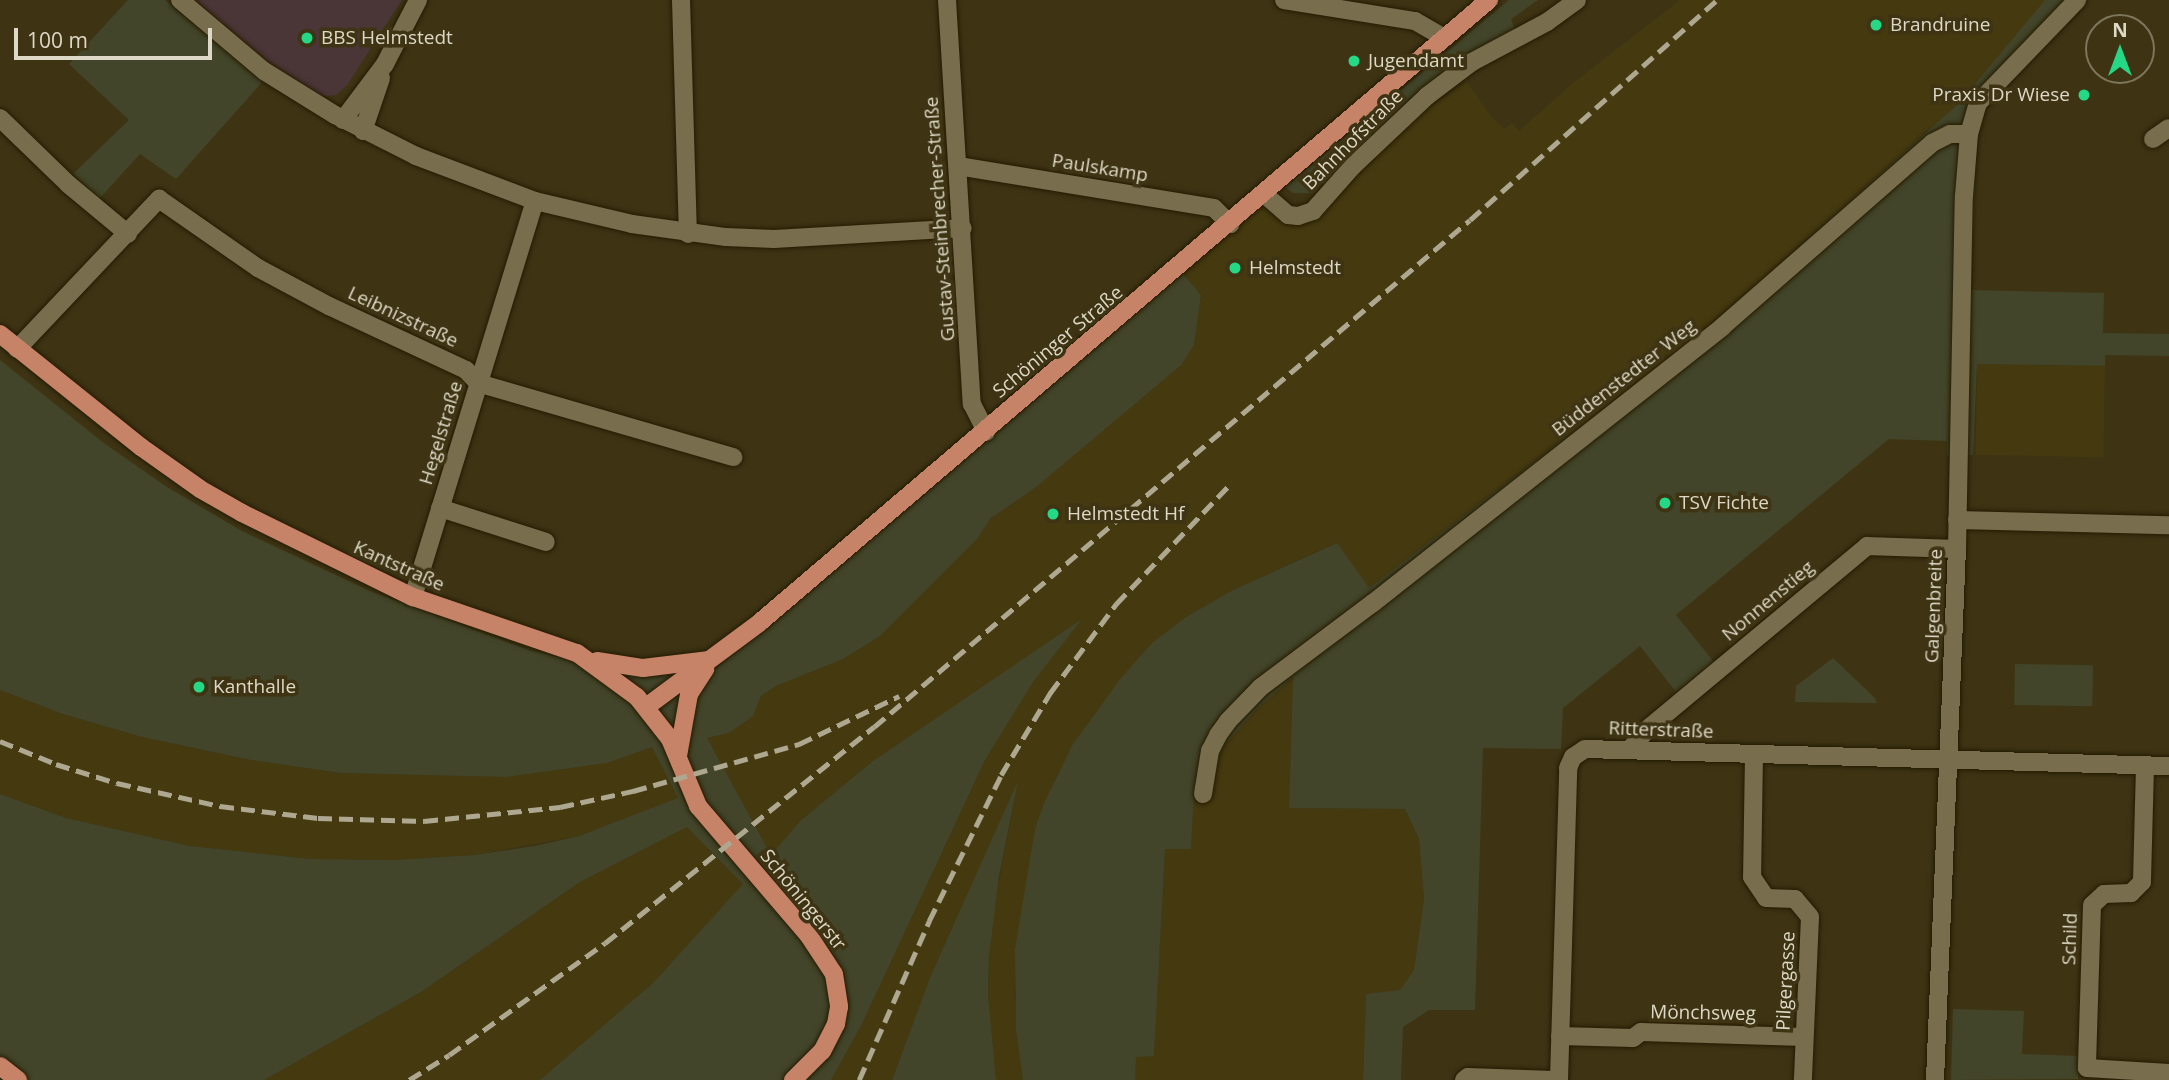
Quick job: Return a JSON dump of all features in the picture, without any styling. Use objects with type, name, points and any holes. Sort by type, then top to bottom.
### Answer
[{"type":"main road","name":"Schöninger Straße","points":[[646,707],[711,660],[986,432],[1489,0]]},
{"type":"main road","name":"Kantstraße","points":[[0,334],[61,386],[200,489],[285,536],[413,597],[590,660],[619,681],[646,707],[664,730],[678,756],[698,806],[741,856]]},
{"type":"main road","points":[[590,660],[643,668],[711,660]]},
{"type":"main road","points":[[678,756],[689,694],[711,660]]},
{"type":"main road","name":"Schöningerstr","points":[[741,856],[825,958],[838,992],[836,1024],[830,1037],[822,1051],[793,1080]]},
{"type":"main road","points":[[0,1066],[18,1080]]},
{"type":"street","points":[[180,0],[264,71],[343,120],[449,169],[536,201],[578,213],[688,233],[774,239],[963,228]]},
{"type":"street","points":[[363,131],[385,64],[418,0]]},
{"type":"street","points":[[681,0],[688,233]]},
{"type":"street","name":"Gustav-Steinbrecher-Straße","points":[[947,0],[972,404],[986,432]]},
{"type":"street","points":[[1284,0],[1322,3],[1415,21],[1445,38]]},
{"type":"street","name":"Bahnhofstraße","points":[[1264,194],[1288,215],[1298,216],[1313,211],[1353,166],[1427,96],[1472,62],[1547,22],[1577,0]]},
{"type":"street","points":[[1969,134],[1978,103],[2077,0]]},
{"type":"street","points":[[343,120],[385,64]]},
{"type":"street","points":[[0,118],[68,184],[128,233],[17,349]]},
{"type":"street","points":[[2153,139],[2169,128]]},
{"type":"street","name":"Büddenstedter Weg","points":[[1203,794],[1210,751],[1228,721],[1261,687],[1722,327],[1932,143],[1950,134],[1969,134]]},
{"type":"street","name":"Galgenbreite","points":[[1935,1080],[1957,550],[1964,196],[1969,134]]},
{"type":"street","name":"Paulskamp","points":[[958,166],[1214,208],[1230,224]]},
{"type":"street","name":"Leibnizstraße","points":[[128,233],[159,199],[258,268],[364,323],[457,365],[478,383],[733,457]]},
{"type":"street","name":"Hegelstraße","points":[[413,597],[536,201]]},
{"type":"street","points":[[440,508],[546,541]]},
{"type":"street","points":[[1958,520],[2169,524]]},
{"type":"street","name":"Nonnenstieg","points":[[1629,750],[1650,727],[1867,546],[1957,550]]},
{"type":"street","name":"Ritterstraße","points":[[1559,1080],[1568,768],[1573,757],[1585,749],[2169,766]]},
{"type":"street","name":"Pilgergasse","points":[[1754,754],[1752,877],[1766,898],[1795,899],[1810,917],[1803,1080]]},
{"type":"street","name":"Schild","points":[[2145,766],[2142,882],[2131,894],[2104,894],[2092,905],[2087,1068],[2169,1073]]},
{"type":"street","name":"Mönchsweg","points":[[1560,1036],[1633,1038],[1640,1032],[1804,1037]]},
{"type":"street","points":[[1464,1080],[1468,1077],[1553,1080]]},
{"type":"shaded area","name":"BBS Helmstedt","points":[[192,0],[402,0],[347,85],[336,95],[328,96],[317,94],[267,66]]},
{"type":"shaded area","points":[[1680,0],[2045,0],[1959,103],[1706,330],[1368,589],[1336,543],[1233,590],[1186,617],[1152,643],[1091,719],[1057,775],[1035,829],[1014,992],[1023,1080],[996,1080],[988,994],[991,926],[1017,785],[931,975],[892,1080],[831,1080],[861,1026],[985,760],[1033,682],[1080,621],[873,761],[800,821],[771,855],[706,738],[729,733],[752,716],[761,696],[776,686],[843,659],[880,636],[977,539],[991,518],[1035,488],[1194,345],[1201,295],[1182,273],[1271,198],[1293,213],[1306,210],[1399,129],[1467,82],[1491,117],[1504,129],[1512,123],[1519,131],[1573,83]]},
{"type":"shaded area","points":[[1977,364],[2105,366],[2103,457],[1975,455]]},
{"type":"shaded area","points":[[1293,677],[1289,808],[1405,809],[1419,839],[1424,899],[1414,970],[1400,990],[1366,995],[1363,1080],[1135,1080],[1135,1056],[1154,1056],[1165,848],[1194,789],[1216,762],[1222,748],[1257,709]]},
{"type":"shaded area","points":[[0,690],[63,714],[142,737],[251,760],[341,773],[507,777],[607,763],[652,747],[679,799],[579,836],[474,855],[395,860],[311,859],[190,846],[66,818],[0,794]]},
{"type":"shaded area","points":[[687,827],[744,884],[653,983],[540,1080],[264,1080],[421,992],[580,882]]},
{"type":"green space","points":[[128,0],[165,0],[263,81],[176,179],[140,154],[99,199],[73,174],[129,120],[69,64]]},
{"type":"green space","points":[[1509,0],[1538,0],[1511,19],[1515,30],[1425,85],[1309,193],[1293,193],[1285,187]]},
{"type":"green space","points":[[2045,0],[2087,0],[1956,133],[1976,159],[1971,290],[2104,293],[2103,333],[2169,334],[2169,356],[2105,355],[2105,366],[1977,364],[1973,455],[1947,456],[1947,441],[1889,439],[1676,615],[1714,662],[1676,692],[1640,646],[1563,708],[1561,749],[1483,748],[1475,1010],[1429,1010],[1403,1027],[1401,1080],[1363,1080],[1366,994],[1400,990],[1414,970],[1424,899],[1419,839],[1405,809],[1289,808],[1293,677],[1257,709],[1222,748],[1211,788],[1194,789],[1191,849],[1165,849],[1154,1056],[1136,1057],[1135,1080],[1023,1080],[1016,1029],[1015,949],[1035,829],[1044,803],[1073,744],[1121,678],[1152,643],[1186,617],[1233,590],[1337,543],[1369,588],[1706,330],[1959,103]]},
{"type":"green space","points":[[1182,273],[1201,295],[1194,345],[1181,365],[1035,488],[991,518],[977,539],[880,636],[843,659],[776,686],[761,696],[753,716],[729,733],[707,738],[771,855],[800,821],[873,761],[1082,619],[1033,682],[985,760],[861,1026],[831,1080],[540,1080],[653,983],[743,884],[687,827],[580,882],[421,992],[264,1080],[0,1080],[0,794],[66,818],[190,846],[311,859],[395,860],[474,855],[535,846],[579,836],[678,798],[652,747],[607,763],[507,777],[341,773],[251,760],[142,737],[63,714],[0,690],[0,360],[105,444],[167,487],[242,531],[370,591],[531,651],[638,675],[712,672]]},
{"type":"green space","points":[[1833,658],[1877,703],[1795,702],[1796,686]]},
{"type":"green space","points":[[2015,664],[2093,665],[2092,706],[2014,705]]},
{"type":"green space","points":[[1018,781],[999,876],[989,957],[988,994],[996,1080],[892,1080],[931,975]]},
{"type":"green space","points":[[1953,1009],[2024,1011],[2022,1054],[2079,1056],[2078,1079],[1951,1080]]},
{"type":"railway","points":[[409,1080],[449,1055],[605,943],[874,727],[1470,220],[1717,0]]},
{"type":"railway","points":[[859,1080],[929,921],[1001,775],[1050,693],[1116,604],[1232,482]]},
{"type":"railway","points":[[0,741],[56,764],[117,783],[220,806],[318,818],[424,821],[560,807],[633,791],[799,744],[899,696]]},
{"type":"place","name":"Brandruine","points":[[1876,25]]},
{"type":"place","name":"BBS Helmstedt","points":[[307,38]]},
{"type":"place","name":"Jugendamt","points":[[1354,61]]},
{"type":"place","name":"Praxis Dr Wiese","points":[[2084,95]]},
{"type":"place","name":"Helmstedt","points":[[1235,268]]},
{"type":"place","name":"TSV Fichte","points":[[1665,503]]},
{"type":"place","name":"Helmstedt Hf","points":[[1053,514]]},
{"type":"place","name":"Kanthalle","points":[[199,687]]}]
